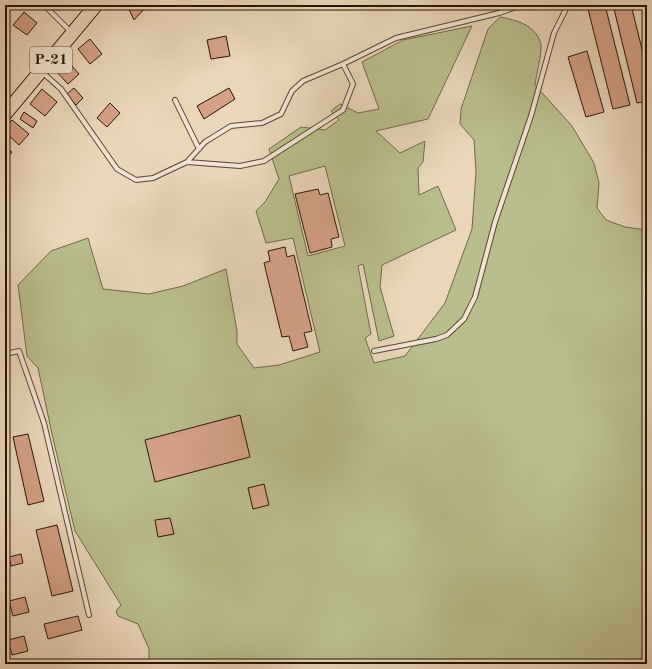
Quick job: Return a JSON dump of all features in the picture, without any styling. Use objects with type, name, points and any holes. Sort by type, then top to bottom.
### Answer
[{"type":"main road","name":"Р-21","points":[[5,114],[96,5]]},
{"type":"lane","points":[[44,5],[73,33]]},
{"type":"lane","points":[[42,71],[61,89],[117,169],[136,180],[153,178],[187,162],[205,142],[231,126],[262,123],[281,114],[292,91],[300,84],[396,38],[499,13],[522,5]]},
{"type":"lane","points":[[374,351],[442,337],[456,328],[464,319],[475,297],[495,222],[531,116],[554,33],[568,5]]},
{"type":"lane","points":[[187,162],[240,166],[264,161],[343,110],[353,84],[343,64]]},
{"type":"lane","points":[[175,100],[199,149]]},
{"type":"lane","points":[[5,354],[19,351],[44,423],[89,615]]},
{"type":"green space","points":[[500,17],[525,25],[530,28],[539,38],[541,49],[535,85],[572,126],[594,163],[599,183],[597,208],[606,220],[625,227],[647,230],[647,664],[151,664],[149,660],[149,649],[138,624],[118,616],[116,611],[121,605],[75,531],[38,368],[27,356],[18,285],[51,251],[88,238],[103,289],[149,294],[183,286],[226,269],[237,331],[237,344],[254,368],[279,365],[320,352],[293,238],[266,243],[256,211],[265,202],[279,179],[269,149],[301,127],[325,130],[339,120],[331,111],[340,104],[358,113],[379,109],[362,62],[403,40],[472,26],[428,119],[376,131],[400,153],[425,141],[423,162],[418,168],[419,195],[438,186],[456,230],[382,265],[380,287],[394,336],[379,341],[363,264],[358,266],[371,334],[365,338],[374,363],[405,356],[445,303],[472,229],[476,172],[474,140],[460,124],[461,109],[488,29]],"holes":[[[325,166],[345,246],[308,256],[289,176]]]},
{"type":"building","points":[[127,5],[144,5],[146,7],[134,20]]},
{"type":"building","points":[[587,5],[605,5],[630,105],[613,109]]},
{"type":"building","points":[[613,5],[631,5],[647,69],[647,101],[637,103]]},
{"type":"building","points":[[642,5],[647,5],[647,23]]},
{"type":"building","points":[[24,12],[37,23],[27,35],[13,25]]},
{"type":"building","points":[[226,36],[230,56],[211,59],[207,40]]},
{"type":"building","points":[[90,39],[102,54],[90,64],[78,49]]},
{"type":"building","points":[[587,51],[604,112],[586,117],[568,57]]},
{"type":"building","points":[[66,59],[79,74],[68,84],[55,70]]},
{"type":"building","points":[[74,88],[83,98],[76,105],[67,94]]},
{"type":"building","points":[[229,88],[235,99],[204,119],[197,106]]},
{"type":"building","points":[[42,89],[57,102],[45,116],[30,104]]},
{"type":"building","points":[[110,103],[120,113],[107,127],[97,118]]},
{"type":"building","points":[[24,112],[37,121],[33,128],[20,119]]},
{"type":"building","points":[[12,120],[29,134],[19,145],[5,132],[5,128]]},
{"type":"building","points":[[5,147],[12,152],[5,161]]},
{"type":"building","points":[[318,189],[320,195],[328,193],[339,237],[331,239],[332,247],[310,253],[295,194]]},
{"type":"building","points":[[285,247],[287,257],[294,255],[312,331],[304,333],[308,347],[293,351],[289,336],[282,337],[264,263],[270,261],[268,251]]},
{"type":"building","points":[[240,415],[250,457],[155,482],[145,440]]},
{"type":"building","points":[[28,434],[44,501],[28,505],[13,437]]},
{"type":"building","points":[[264,484],[269,505],[253,509],[248,488]]},
{"type":"building","points":[[170,518],[174,534],[158,537],[155,520]]},
{"type":"building","points":[[57,525],[73,591],[52,596],[36,530]]},
{"type":"building","points":[[21,554],[23,563],[11,566],[9,557]]},
{"type":"building","points":[[25,597],[29,612],[13,616],[9,601]]},
{"type":"building","points":[[78,616],[82,630],[48,639],[44,624]]},
{"type":"building","points":[[24,636],[28,651],[12,655],[8,640]]}]
